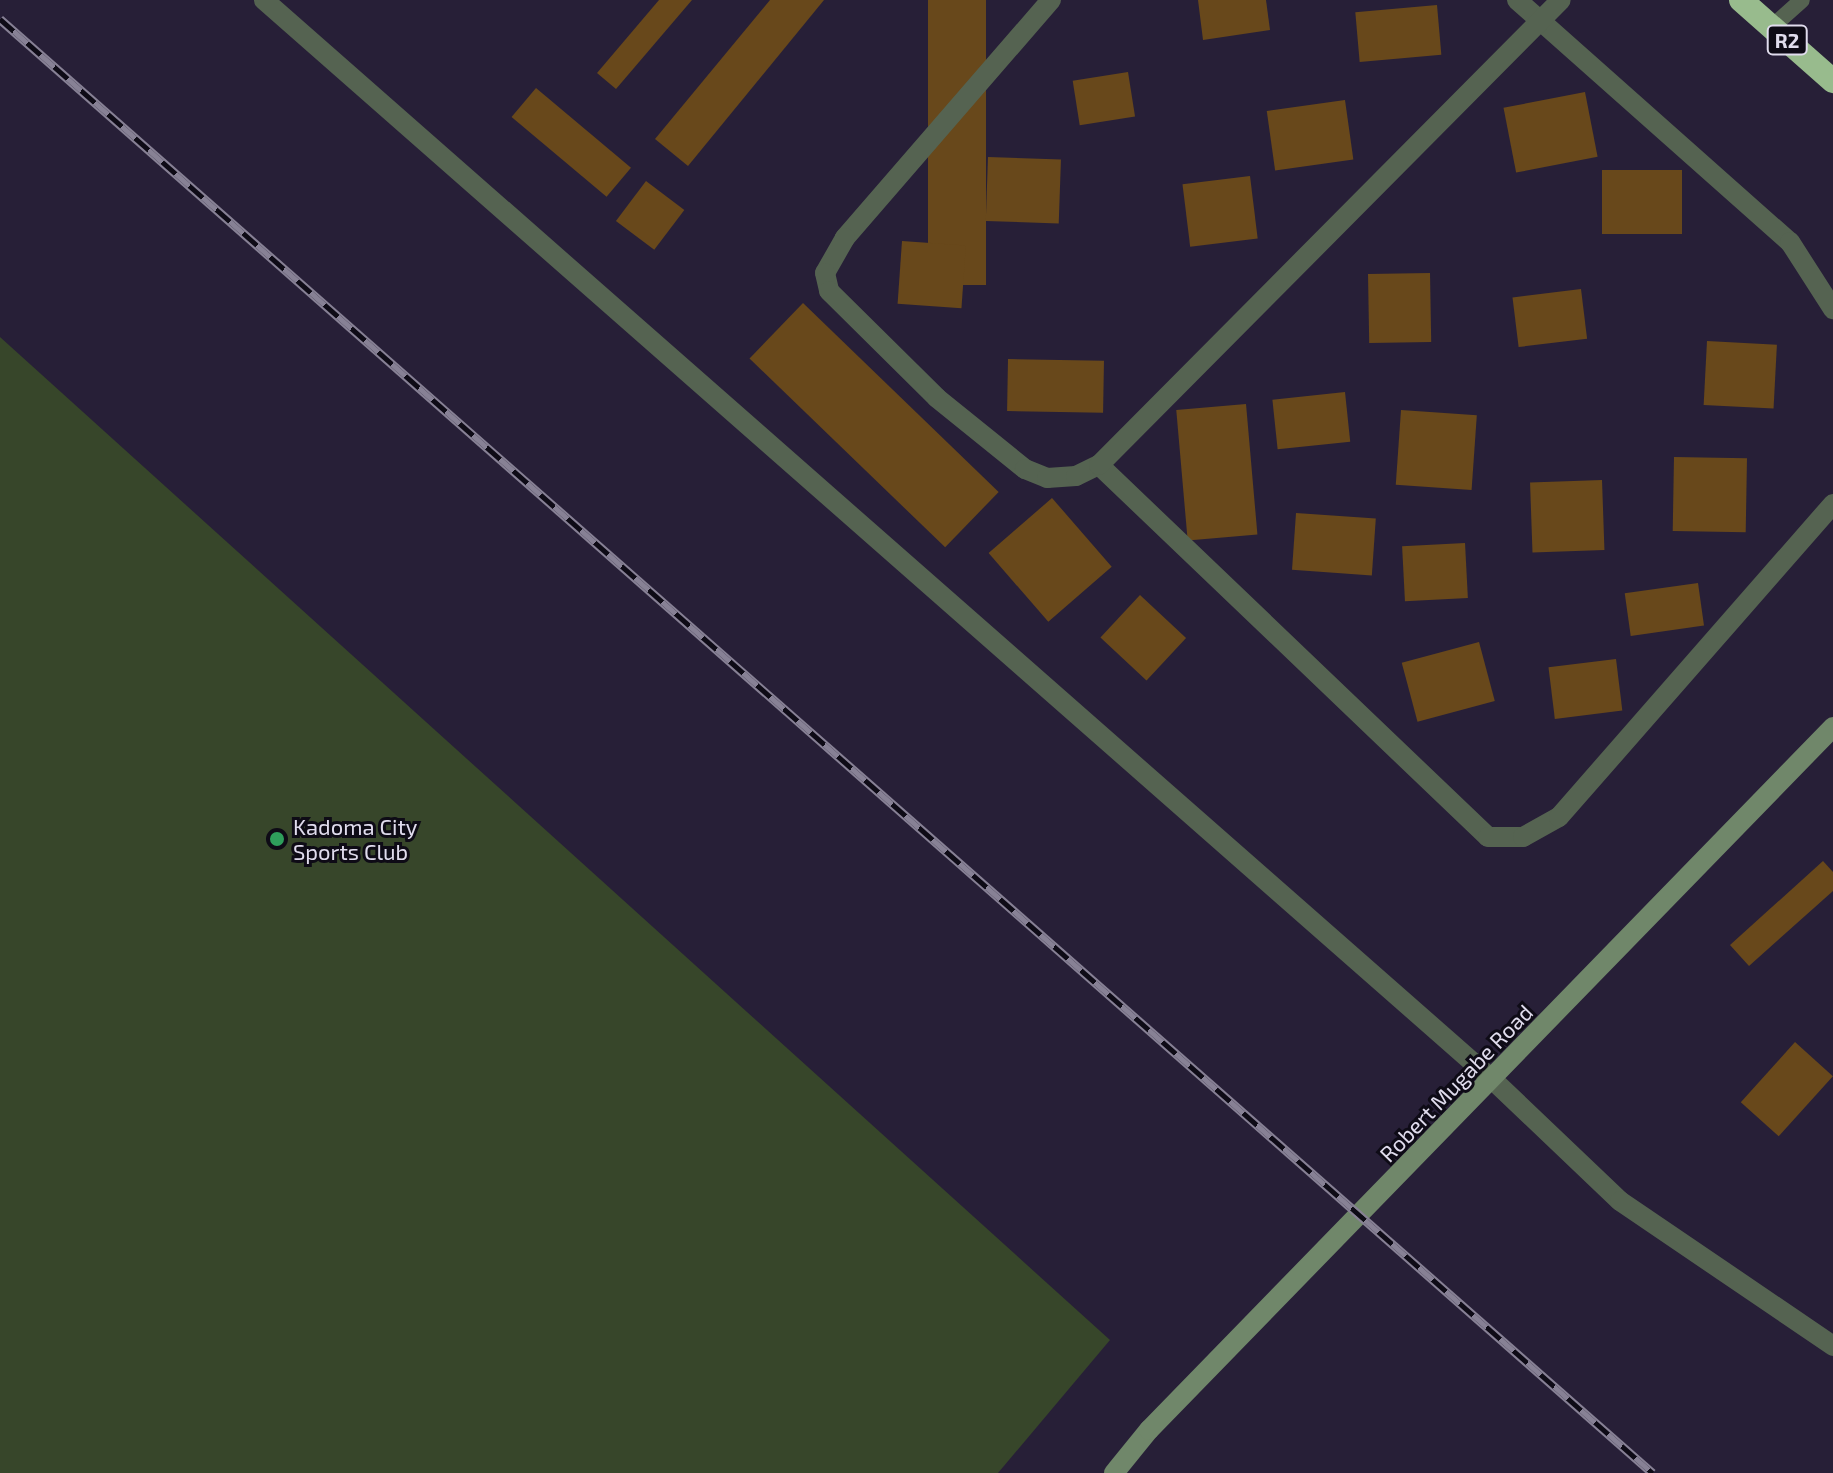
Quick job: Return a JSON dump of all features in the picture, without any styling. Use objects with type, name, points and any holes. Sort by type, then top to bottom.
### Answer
[{"type":"highway","name":"R2","points":[[1741,0],[1833,81]]},
{"type":"street","points":[[264,0],[1493,1080],[1620,1201],[1833,1346]]},
{"type":"street","points":[[1051,0],[845,238],[825,273],[829,291],[937,398],[1025,469],[1047,478],[1076,476],[1099,465],[1561,0]]},
{"type":"street","points":[[1517,0],[1790,242],[1833,309]]},
{"type":"street","points":[[1099,465],[1488,837],[1523,837],[1559,817],[1833,504]]},
{"type":"street","name":"Robert Mugabe Road","points":[[1114,1473],[1149,1430],[1493,1080],[1833,727]]},
{"type":"lane","points":[[1772,27],[1802,0]]},
{"type":"green space","name":"Kadoma City Sports Club","points":[[0,337],[1110,1340],[998,1473],[0,1473]]},
{"type":"building","points":[[659,0],[692,0],[616,89],[597,73]]},
{"type":"building","points":[[770,0],[824,0],[688,166],[655,139]]},
{"type":"building","points":[[928,0],[986,0],[986,285],[928,285]]},
{"type":"building","points":[[1198,0],[1266,0],[1270,30],[1203,40]]},
{"type":"building","points":[[1437,5],[1441,55],[1360,62],[1355,12]]},
{"type":"building","points":[[1128,72],[1135,116],[1080,125],[1073,81]]},
{"type":"building","points":[[536,88],[631,168],[607,197],[512,117]]},
{"type":"building","points":[[1585,92],[1598,157],[1516,173],[1504,108]]},
{"type":"building","points":[[1345,100],[1353,159],[1275,170],[1267,111]]},
{"type":"building","points":[[988,157],[1061,160],[1059,224],[986,221]]},
{"type":"building","points":[[1602,170],[1682,170],[1682,234],[1602,234]]},
{"type":"building","points":[[1250,176],[1258,239],[1190,247],[1183,184]]},
{"type":"building","points":[[646,181],[684,210],[654,250],[616,221]]},
{"type":"building","points":[[902,241],[966,245],[961,308],[898,304]]},
{"type":"building","points":[[1430,273],[1431,342],[1369,343],[1368,274]]},
{"type":"building","points":[[1581,289],[1587,339],[1519,347],[1513,297]]},
{"type":"building","points":[[803,303],[999,492],[945,547],[750,358]]},
{"type":"building","points":[[1707,341],[1777,345],[1774,409],[1704,405]]},
{"type":"building","points":[[1008,359],[1104,361],[1103,413],[1007,411]]},
{"type":"building","points":[[1345,392],[1350,442],[1278,449],[1272,400]]},
{"type":"building","points":[[1246,404],[1257,535],[1188,541],[1176,410]]},
{"type":"building","points":[[1401,410],[1477,415],[1472,490],[1396,485]]},
{"type":"building","points":[[1674,457],[1747,458],[1746,532],[1673,531]]},
{"type":"building","points":[[1602,480],[1604,550],[1532,552],[1530,483]]},
{"type":"building","points":[[1052,498],[1112,567],[1048,622],[989,553]]},
{"type":"building","points":[[1296,513],[1376,519],[1372,575],[1292,570]]},
{"type":"building","points":[[1465,543],[1468,598],[1405,601],[1402,546]]},
{"type":"building","points":[[1698,583],[1704,626],[1631,636],[1625,593]]},
{"type":"building","points":[[1140,595],[1186,638],[1147,680],[1100,637]]},
{"type":"building","points":[[1479,642],[1495,701],[1418,722],[1402,663]]},
{"type":"building","points":[[1616,659],[1622,711],[1555,719],[1549,667]]},
{"type":"building","points":[[1823,861],[1833,872],[1833,891],[1749,966],[1730,945]]},
{"type":"building","points":[[1795,1042],[1833,1076],[1779,1136],[1741,1102]]},
{"type":"railway","points":[[0,19],[1653,1473]]},
{"type":"place","name":"Kadoma City Sports Club","points":[[277,839]]}]
